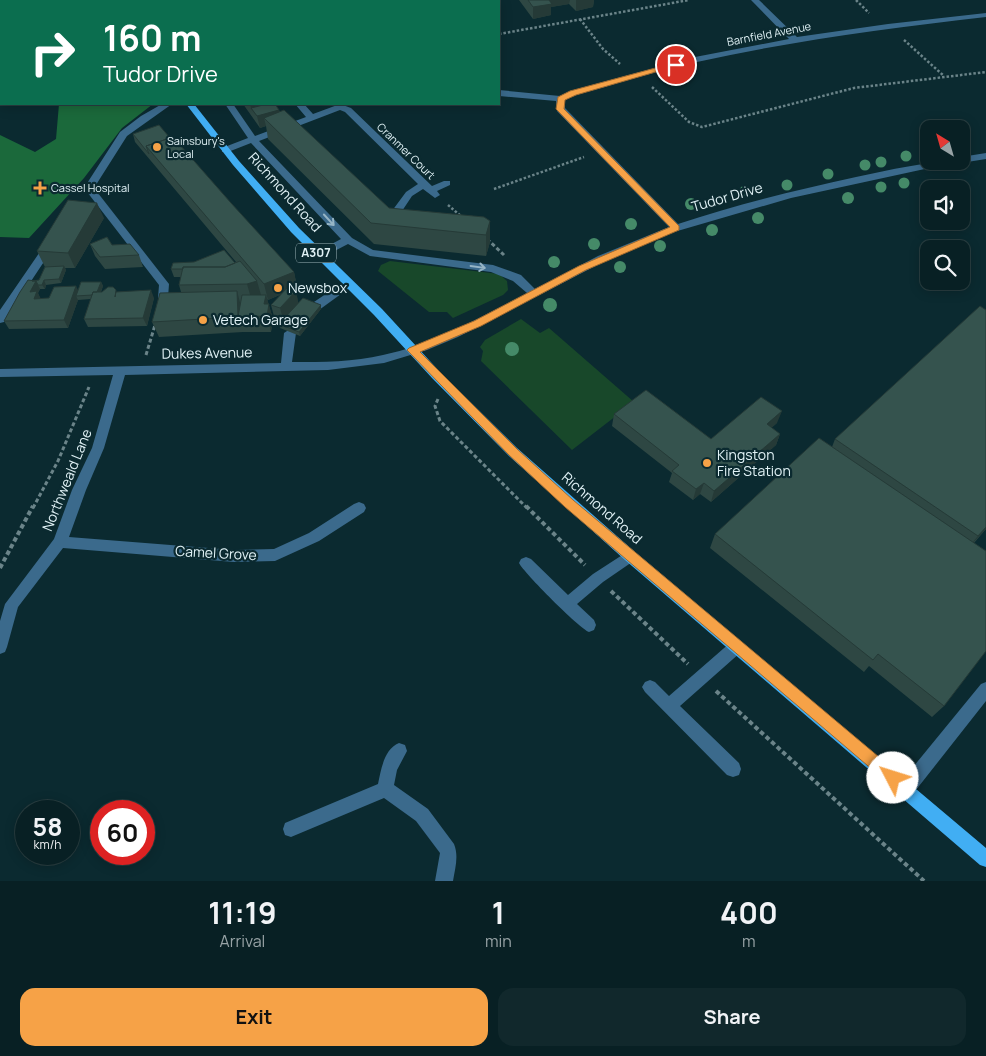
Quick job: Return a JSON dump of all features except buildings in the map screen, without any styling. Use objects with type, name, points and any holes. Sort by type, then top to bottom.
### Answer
[{"type":"main road","name":"A307","points":[[191,105],[225,150]]},
{"type":"main road","name":"Richmond Road","points":[[225,150],[273,207],[319,256],[378,312],[448,388],[513,452],[630,556],[986,859]]},
{"type":"street","points":[[755,0],[795,40]]},
{"type":"street","name":"Barnfield Avenue","points":[[500,93],[561,99],[573,93],[695,60],[795,40],[888,26],[986,16]]},
{"type":"street","points":[[561,99],[560,109],[676,228]]},
{"type":"street","points":[[163,298],[164,284],[89,188],[123,134],[144,118],[166,105]]},
{"type":"street","points":[[230,105],[254,140],[348,240],[370,253],[506,272],[533,293]]},
{"type":"street","points":[[300,105],[311,117]]},
{"type":"street","name":"Cranmer Court","points":[[225,150],[340,107],[348,110],[429,190]]},
{"type":"street","points":[[970,159],[986,156]]},
{"type":"street","name":"Tudor Drive","points":[[412,350],[464,330],[533,293],[623,249],[676,228],[761,202],[818,188],[920,168]]},
{"type":"street","points":[[394,215],[409,194],[429,190],[447,183]]},
{"type":"street","points":[[319,256],[348,240]]},
{"type":"street","points":[[0,320],[50,245]]},
{"type":"street","points":[[315,307],[348,284]]},
{"type":"street","points":[[286,367],[290,333]]},
{"type":"street","name":"Dukes Avenue","points":[[0,373],[286,367],[367,363],[412,350]]},
{"type":"street","name":"Northweald Lane","points":[[0,647],[6,604],[60,542],[79,490],[98,448],[121,369]]},
{"type":"street","name":"Camel Grove","points":[[60,542],[234,556],[275,555],[314,537],[359,508]]},
{"type":"street","points":[[567,604],[598,578],[630,556]]},
{"type":"street","points":[[526,563],[590,625]]},
{"type":"street","points":[[669,706],[736,647]]},
{"type":"street","points":[[650,687],[734,769]]},
{"type":"street","points":[[906,790],[986,688]]},
{"type":"street","points":[[385,789],[389,767],[399,751]]},
{"type":"street","points":[[291,829],[385,789]]},
{"type":"street","points":[[385,789],[422,814],[448,850],[448,863],[444,881]]},
{"type":"path","points":[[500,34],[689,0]]},
{"type":"path","points":[[580,20],[603,49],[636,75],[689,122],[702,127],[854,88],[986,72]]},
{"type":"path","points":[[888,26],[944,76]]},
{"type":"path","points":[[494,189],[601,151]]},
{"type":"path","points":[[429,190],[468,222]]},
{"type":"path","points":[[482,234],[504,253],[506,272]]},
{"type":"path","points":[[142,370],[163,298]]},
{"type":"path","points":[[0,568],[58,461],[96,370]]},
{"type":"path","points":[[448,388],[435,402],[440,421],[702,678],[924,881]]},
{"type":"green space","name":"Cassel Hospital","points":[[59,105],[152,105],[122,128],[84,178],[29,238],[0,237],[0,135],[35,152],[56,139]]},
{"type":"green space","points":[[390,261],[499,274],[507,281],[508,290],[503,295],[453,318],[447,312],[429,312],[378,271],[381,265]]},
{"type":"green space","points":[[521,319],[540,333],[549,328],[634,402],[572,450],[481,361],[483,351],[480,347],[485,340]]},
{"type":"place","name":"Sainsbury's Local","points":[[157,147]]},
{"type":"place","name":"Cassel Hospital","points":[[40,188]]},
{"type":"place","name":"Newsbox","points":[[278,288]]},
{"type":"place","name":"Vetech Garage","points":[[203,320]]},
{"type":"place","name":"Kingston Fire Station","points":[[707,463]]},
{"type":"route","points":[[676,65],[573,93],[561,99],[560,109],[676,228],[583,268],[478,323],[412,350],[513,452],[569,503],[721,634],[893,778]]}]
